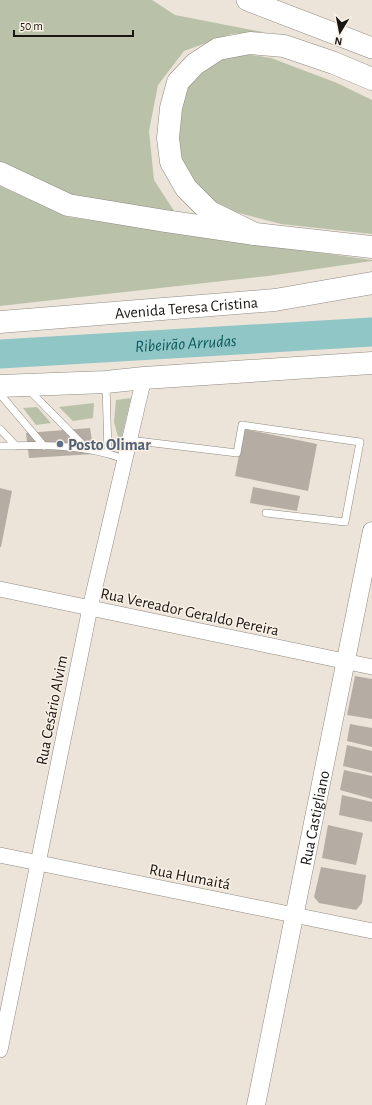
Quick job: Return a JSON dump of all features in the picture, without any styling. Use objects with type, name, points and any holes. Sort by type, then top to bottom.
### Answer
[{"type":"highway","points":[[255,234],[210,212],[186,188],[170,162],[168,138],[171,108],[178,82],[195,64],[218,49],[250,43],[284,46],[334,63],[372,79]]},
{"type":"highway","points":[[0,172],[68,205],[165,222],[372,248]]},
{"type":"highway","name":"Avenida Teresa Cristina","points":[[0,322],[275,300],[372,283]]},
{"type":"highway","points":[[0,386],[106,382],[144,378],[372,363]]},
{"type":"main road","points":[[248,0],[372,48]]},
{"type":"street","name":"Rua Cesário Alvim","points":[[0,1050],[90,608],[144,378]]},
{"type":"street","name":"Rua Castigliano","points":[[256,1105],[372,531]]},
{"type":"street","name":"Rua Vereador Geraldo Pereira","points":[[0,589],[372,667]]},
{"type":"street","name":"Rua Humaitá","points":[[0,855],[38,864],[372,931]]},
{"type":"lane","points":[[106,382],[108,453]]},
{"type":"lane","points":[[25,385],[87,449]]},
{"type":"lane","points":[[0,394],[44,446]]},
{"type":"lane","points":[[129,440],[237,453],[242,426],[360,442],[345,522],[266,513]]},
{"type":"lane","points":[[0,429],[16,446]]},
{"type":"lane","points":[[0,446],[44,446],[87,449],[108,453],[124,459]]},
{"type":"green space","points":[[0,0],[152,0],[175,15],[263,32],[231,34],[184,51],[158,85],[149,131],[154,180],[176,214],[70,200],[0,164]]},
{"type":"green space","points":[[239,53],[271,58],[337,83],[372,100],[372,234],[281,224],[205,204],[181,171],[173,129],[180,93],[200,66]]},
{"type":"green space","points":[[0,186],[68,217],[372,261],[268,276],[0,306]]},
{"type":"green space","points":[[131,398],[120,444],[114,422],[116,400]]},
{"type":"green space","points":[[94,403],[93,418],[73,421],[59,407]]},
{"type":"green space","points":[[37,407],[51,423],[36,425],[23,408]]},
{"type":"building","name":"Posto Olimar","points":[[90,428],[94,454],[29,458],[26,433]]},
{"type":"building","points":[[244,429],[317,444],[308,491],[235,476]]},
{"type":"building","points":[[253,487],[300,496],[297,511],[250,503]]},
{"type":"building","points":[[0,488],[12,491],[1,547],[0,547]]},
{"type":"building","points":[[355,676],[372,679],[372,719],[347,715]]},
{"type":"building","points":[[350,724],[372,728],[372,747],[347,741]]},
{"type":"building","points":[[347,745],[372,751],[372,773],[343,766]]},
{"type":"building","points":[[344,770],[372,776],[372,799],[340,790]]},
{"type":"building","points":[[342,795],[372,802],[372,822],[339,815]]},
{"type":"building","points":[[328,825],[363,833],[356,865],[322,858]]},
{"type":"building","points":[[321,867],[366,875],[362,903],[356,910],[319,903],[314,897]]},
{"type":"waterway","name":"Ribeirão Arrudas","points":[[0,354],[372,332]]},
{"type":"place","name":"Posto Olimar","points":[[60,444]]}]
